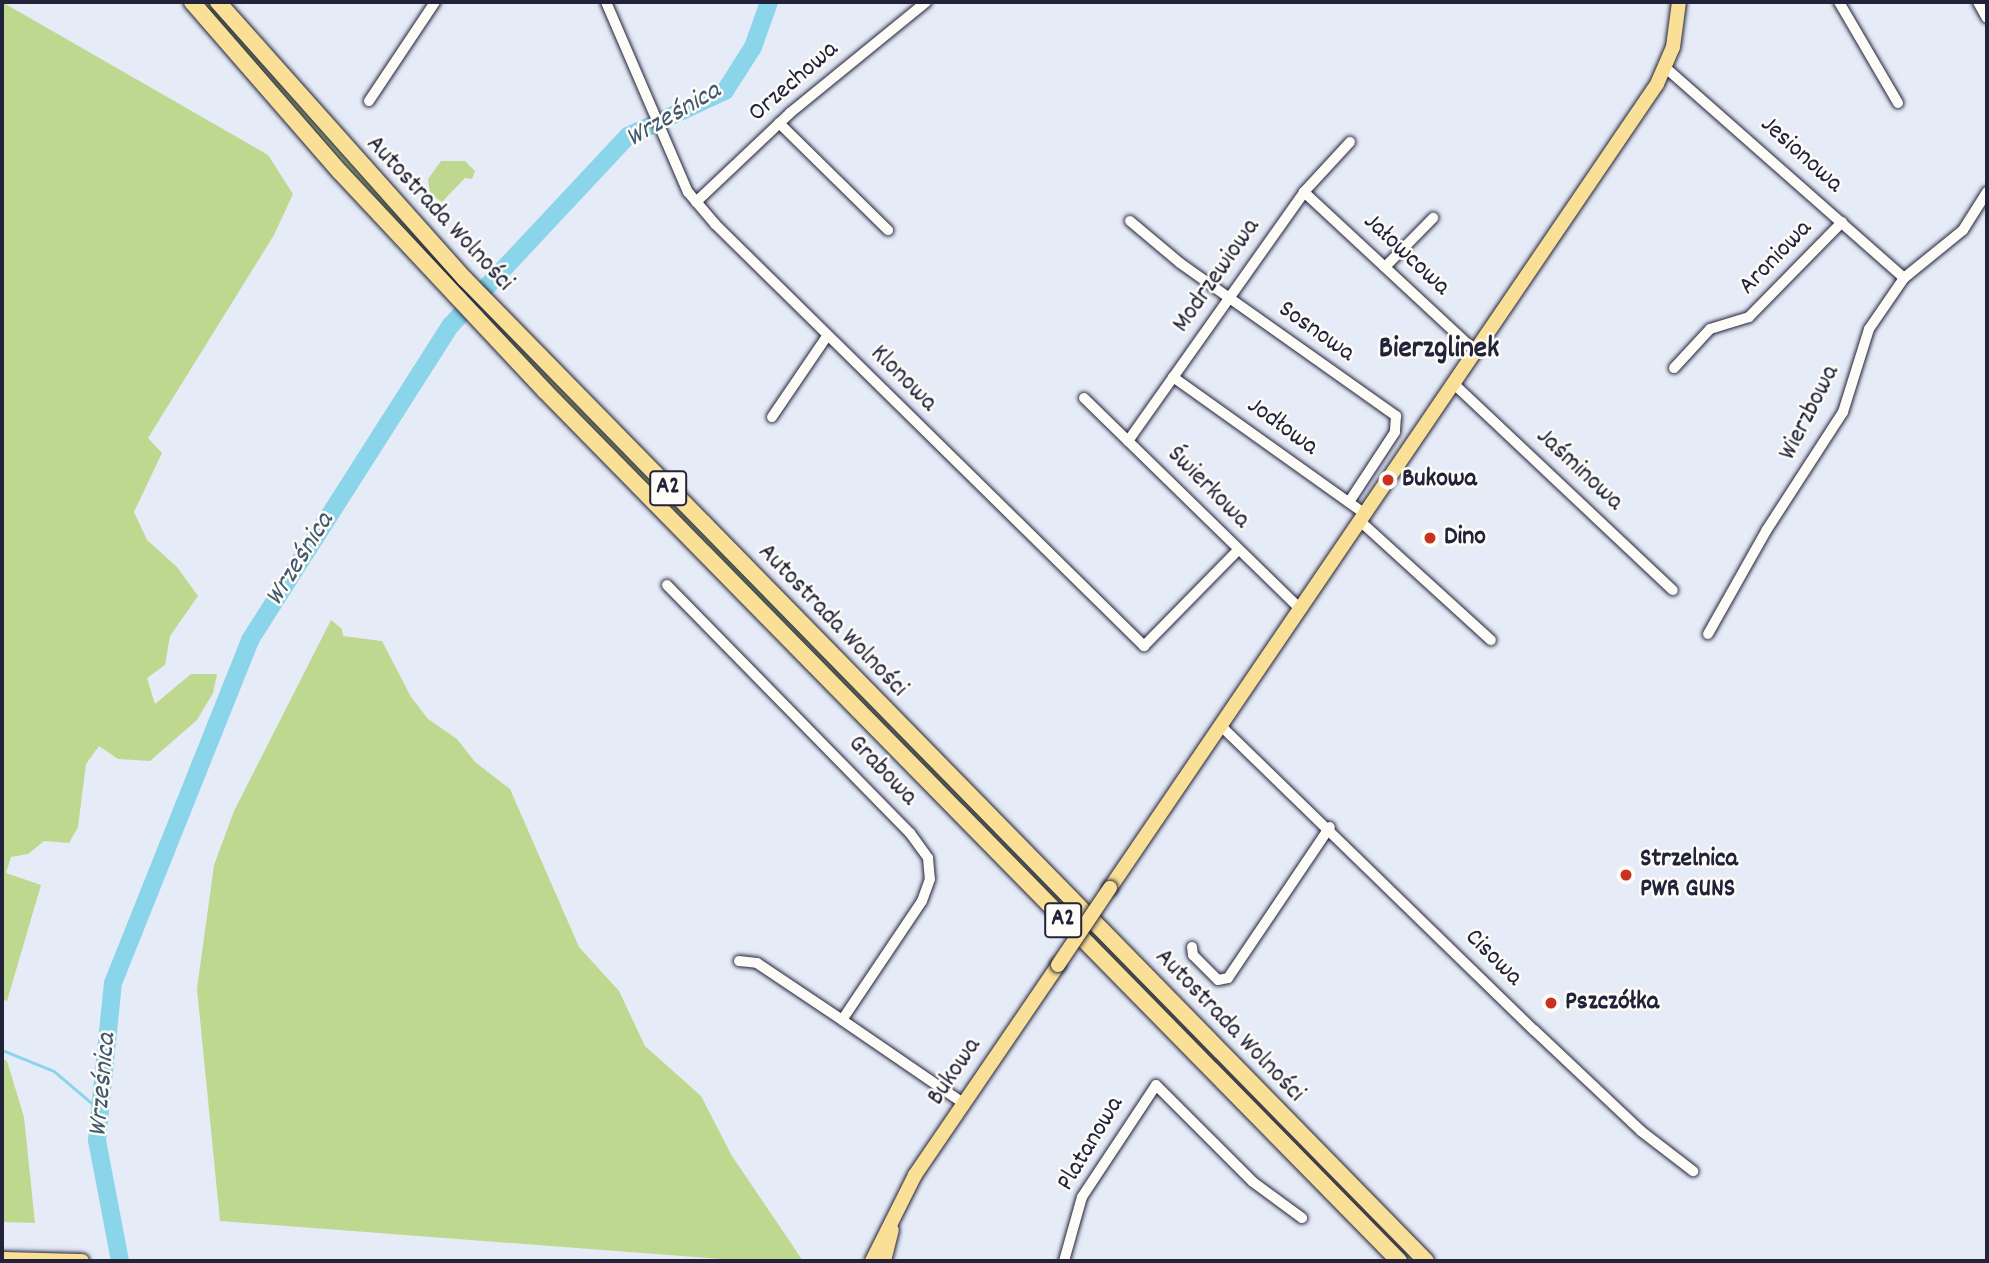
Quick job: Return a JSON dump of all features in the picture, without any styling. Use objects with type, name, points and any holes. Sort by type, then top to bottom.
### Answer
[{"type":"highway","name":"Autostrada Wolności","points":[[192,2],[478,321],[1399,1261]]},
{"type":"highway","name":"Autostrada Wolności","points":[[218,2],[465,279],[1426,1261]]},
{"type":"main road","points":[[1220,725],[1666,68],[1679,2]]},
{"type":"main road","name":"Bukowa","points":[[872,1261],[897,1208],[963,1103],[1220,725]]},
{"type":"main road","name":"Bukowa","points":[[884,1261],[897,1208]]},
{"type":"main road","points":[[2,1259],[82,1261]]},
{"type":"street","points":[[369,101],[435,2]]},
{"type":"street","name":"Klonowa","points":[[606,2],[660,129],[696,202],[827,336],[1144,646],[1238,550]]},
{"type":"street","name":"Orzechowa","points":[[696,202],[779,123],[926,2]]},
{"type":"street","points":[[1839,2],[1898,103]]},
{"type":"street","points":[[1978,2],[1987,18]]},
{"type":"street","name":"Jesionowa","points":[[1666,68],[1904,278]]},
{"type":"street","points":[[779,123],[888,230]]},
{"type":"street","name":"Modrzewiowa","points":[[1128,441],[1304,192],[1350,142]]},
{"type":"street","name":"Jałowcowa","points":[[1304,192],[1475,351]]},
{"type":"street","name":"Wierzbowa","points":[[1708,634],[1766,531],[1843,412],[1869,329],[1904,278],[1963,230],[1987,192]]},
{"type":"street","points":[[1385,267],[1433,218]]},
{"type":"street","name":"Sosnowa","points":[[1130,221],[1229,298],[1396,416],[1395,432],[1349,502]]},
{"type":"street","name":"Aroniowa","points":[[1674,368],[1710,329],[1749,317],[1842,222]]},
{"type":"street","points":[[772,417],[827,336]]},
{"type":"street","name":"Jodłowa","points":[[1173,377],[1349,502],[1491,640]]},
{"type":"street","name":"Jaśminowa","points":[[1453,383],[1673,590]]},
{"type":"street","name":"Świerkowa","points":[[1084,398],[1300,609]]},
{"type":"street","name":"Grabowa","points":[[667,585],[910,833],[928,858],[930,879],[922,901],[842,1020]]},
{"type":"street","name":"Cisowa","points":[[1220,725],[1330,827],[1534,1030],[1642,1131],[1693,1171]]},
{"type":"street","points":[[1192,947],[1193,955],[1218,980],[1228,978],[1330,827]]},
{"type":"street","points":[[739,961],[757,963],[963,1103]]},
{"type":"street","name":"Platanowa","points":[[1064,1261],[1082,1197],[1156,1085],[1253,1182],[1302,1218]]},
{"type":"green space","points":[[2,2],[268,155],[293,194],[274,235],[148,438],[162,453],[134,512],[147,540],[177,567],[198,596],[170,636],[165,665],[147,678],[155,704],[191,674],[217,674],[213,693],[197,720],[150,761],[118,759],[99,746],[86,764],[78,827],[69,843],[44,841],[28,854],[11,857],[6,873],[41,885],[7,1001],[2,999]]},
{"type":"green space","points":[[199,2],[211,2],[461,283],[456,289]]},
{"type":"green space","points":[[441,161],[465,161],[475,171],[472,179],[465,178],[442,202],[430,194],[428,179]]},
{"type":"green space","points":[[487,312],[1081,918],[1076,925],[482,317]]},
{"type":"green space","points":[[331,620],[342,629],[343,636],[382,641],[411,697],[428,719],[457,739],[475,762],[510,789],[579,947],[619,991],[645,1046],[701,1096],[732,1156],[803,1261],[747,1261],[220,1221],[197,989],[214,865],[234,811]]},
{"type":"green space","points":[[1091,929],[1412,1261],[1402,1261],[1086,934]]},
{"type":"green space","points":[[2,1059],[7,1061],[24,1117],[35,1223],[2,1222]]},
{"type":"waterway","name":"Wrześnica","points":[[120,1261],[97,1140],[113,983],[250,640],[451,325],[628,136],[725,91],[753,47],[769,2]]},
{"type":"waterway","points":[[2,1050],[54,1071],[100,1110]]},
{"type":"place","name":"Bukowa","points":[[1388,480]]},
{"type":"place","name":"Dino","points":[[1430,538]]},
{"type":"place","name":"Strzelnica PWR GUNS","points":[[1626,875]]},
{"type":"place","name":"Pszczółka","points":[[1551,1003]]},
{"type":"district","name":"Bierzglinek","points":[[1439,351]]}]
